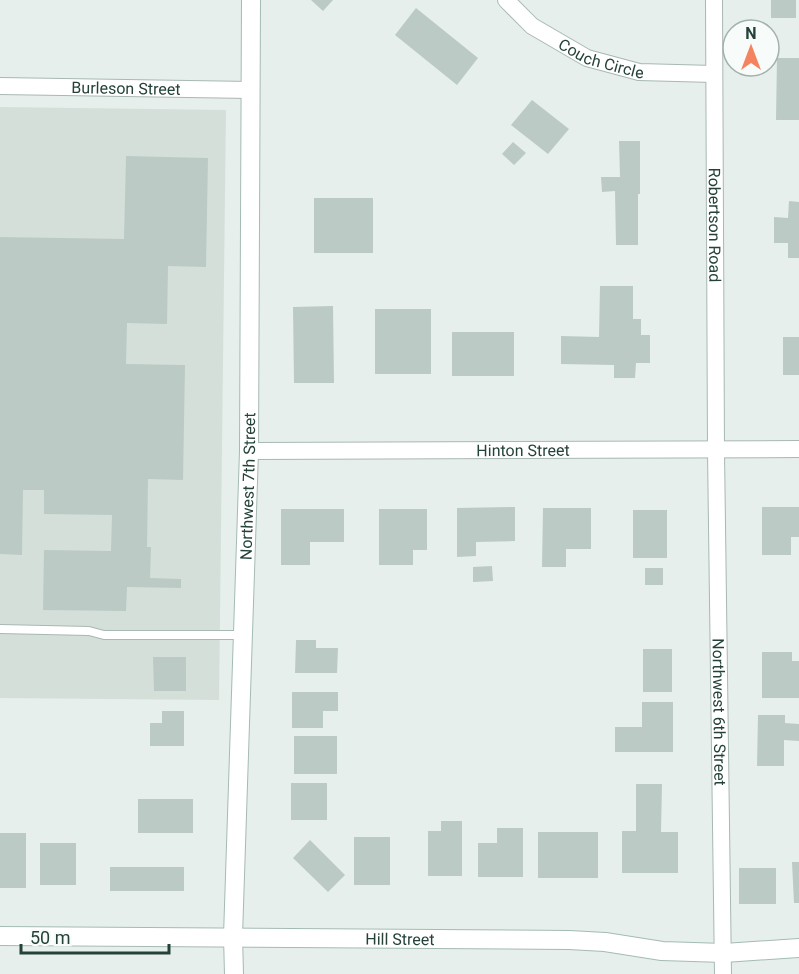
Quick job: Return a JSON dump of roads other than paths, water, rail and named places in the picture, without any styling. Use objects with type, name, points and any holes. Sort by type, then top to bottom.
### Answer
[{"type":"street","name":"Northwest 7th Street","points":[[234,974],[233,936],[249,450],[251,0]]},
{"type":"street","name":"Couch Circle","points":[[506,0],[532,26],[587,58],[639,72],[714,74]]},
{"type":"street","name":"Robertson Road","points":[[714,0],[716,450]]},
{"type":"street","name":"Burleson Street","points":[[0,86],[251,90]]},
{"type":"street","name":"Hinton Street","points":[[249,450],[799,449]]},
{"type":"street","name":"Northwest 6th Street","points":[[716,450],[723,974]]},
{"type":"street","name":"Hill Street","points":[[0,936],[568,940],[604,942],[662,951],[724,953],[799,948]]},
{"type":"lane","points":[[0,629],[89,631],[104,635],[243,635]]}]
